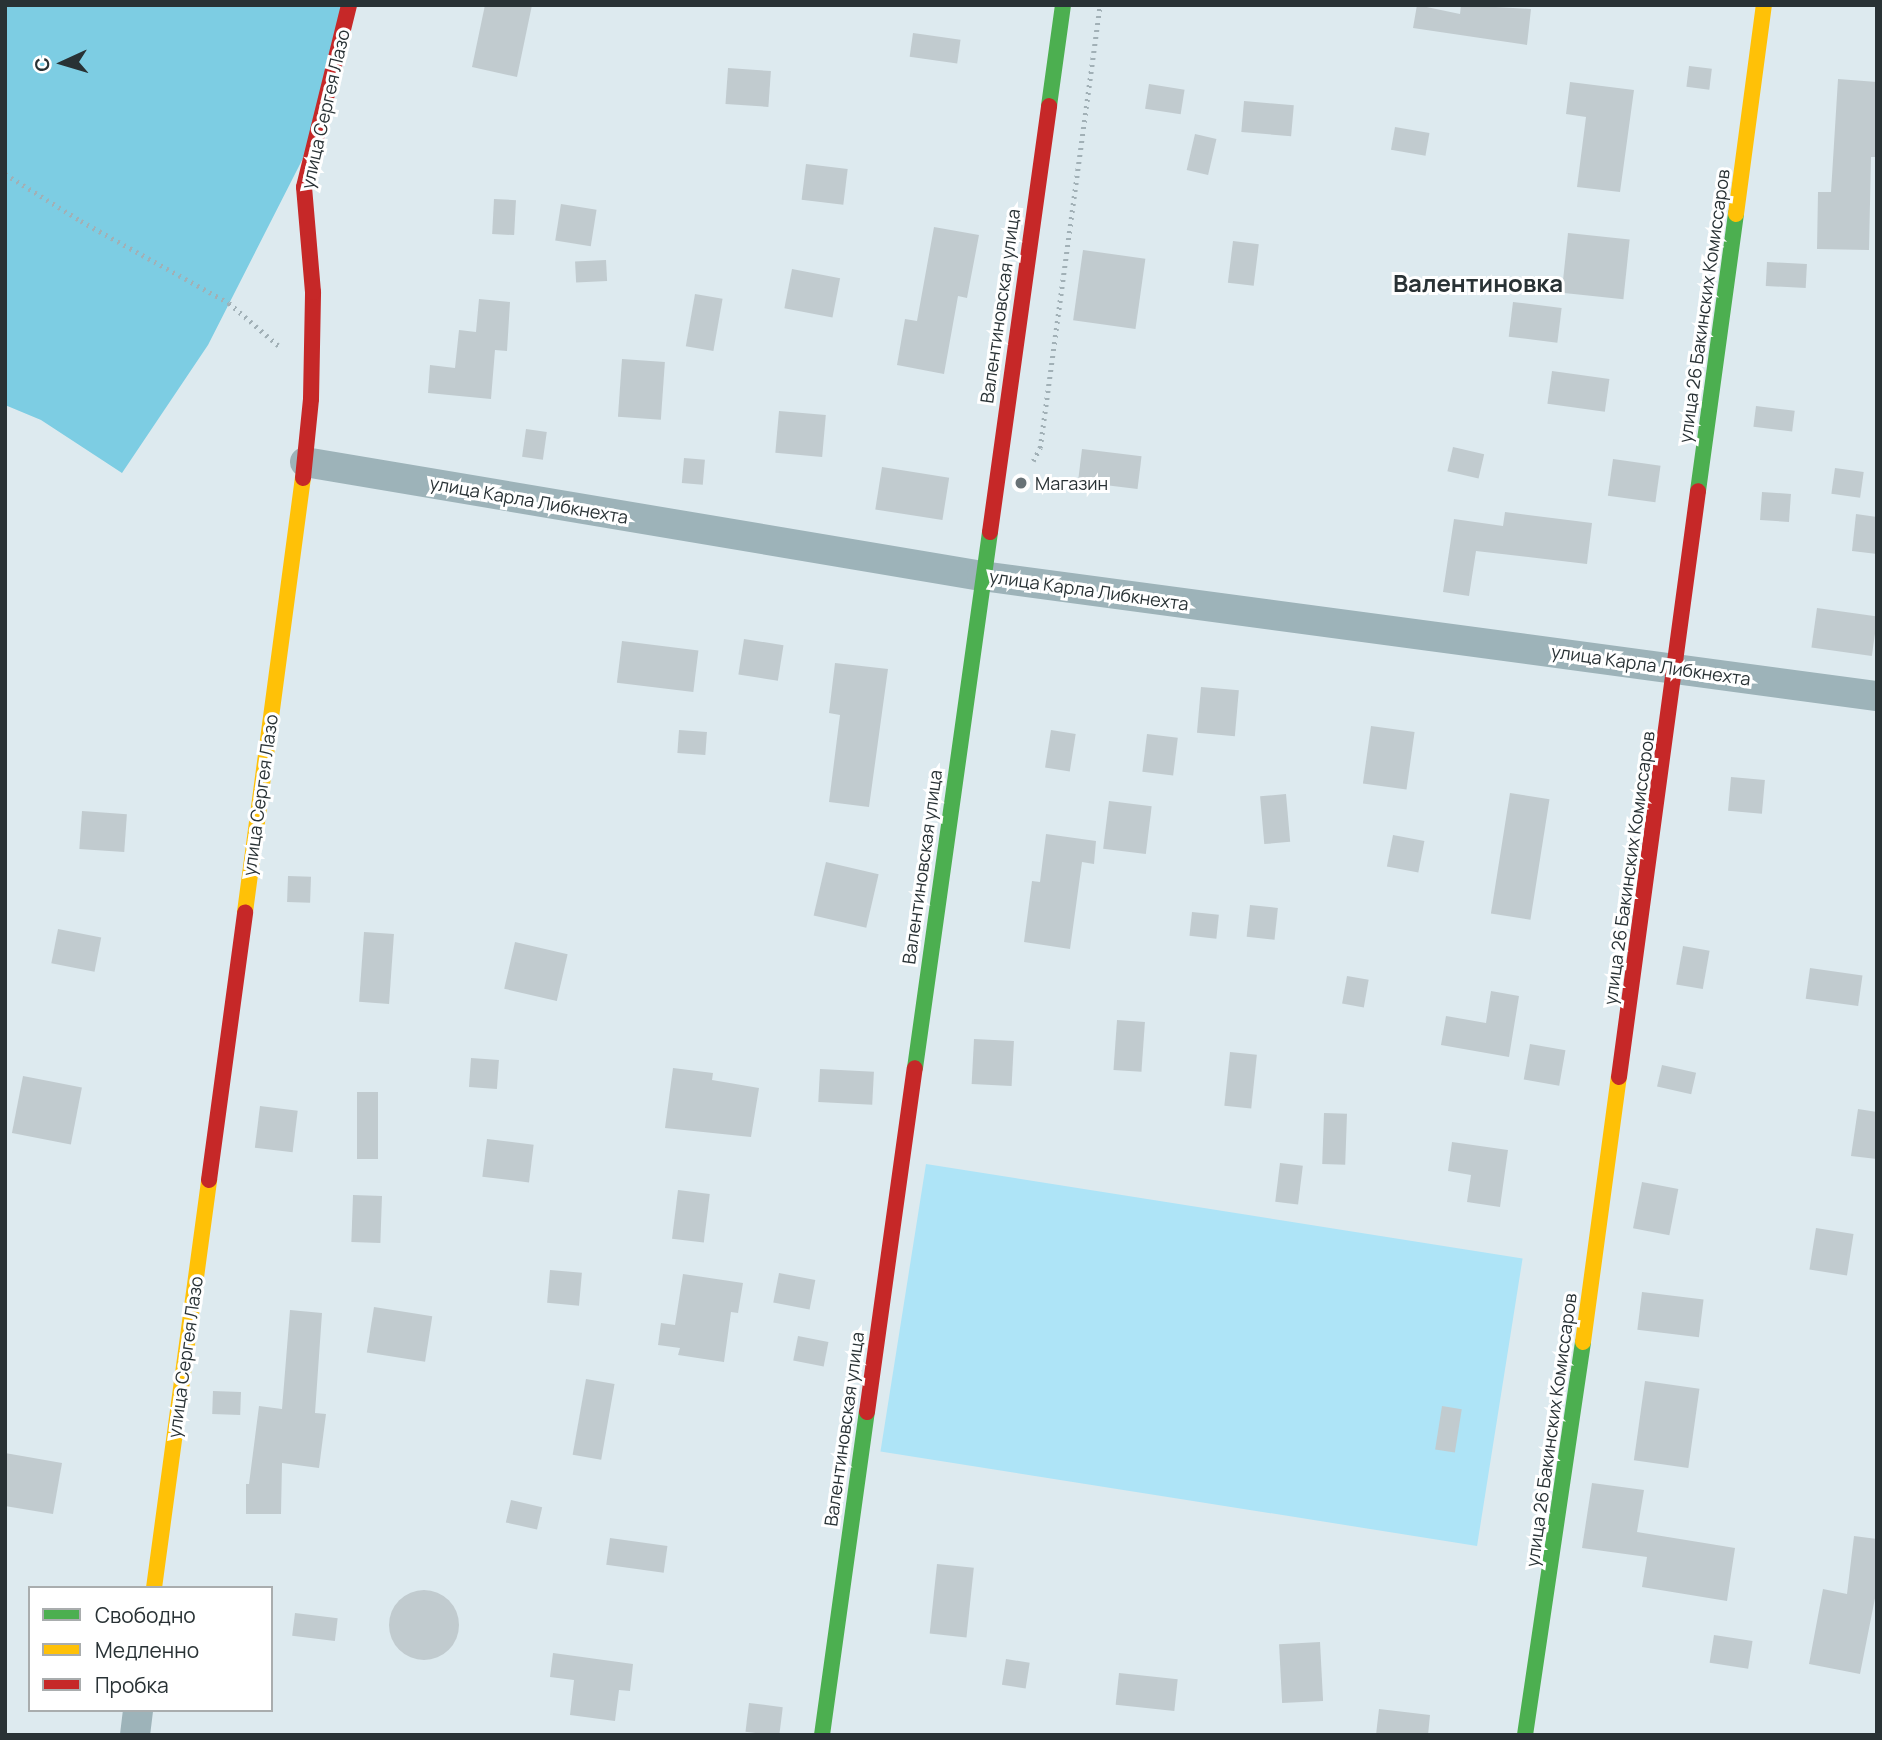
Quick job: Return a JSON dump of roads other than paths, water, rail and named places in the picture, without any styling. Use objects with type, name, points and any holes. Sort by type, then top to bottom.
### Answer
[{"type":"street","name":"улица Сергея Лазо","points":[[154,1586],[311,399],[313,292],[304,187],[349,5]]},
{"type":"street","name":"Валентиновская улица","points":[[822,1735],[1063,5]]},
{"type":"street","name":"улица 26 Бакинских Комиссаров","points":[[1525,1735],[1555,1547],[1764,5]]},
{"type":"street","name":"улица Карла Либкнехта","points":[[304,462],[982,576],[1877,696]]},
{"type":"street","points":[[135,1735],[138,1712]]},
{"type":"place","name":"Магазин","points":[[1021,483]]},
{"type":"district","name":"Валентиновка","points":[[1478,283]]}]
